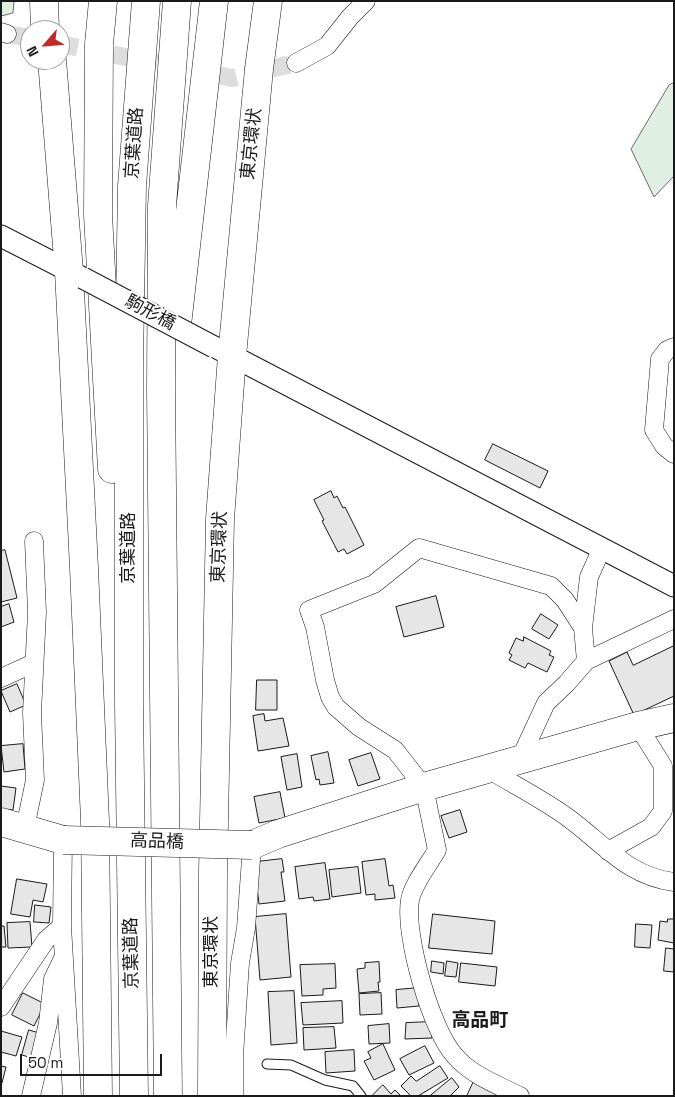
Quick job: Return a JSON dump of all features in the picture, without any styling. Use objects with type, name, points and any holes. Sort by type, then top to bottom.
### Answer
[{"type":"main road","points":[[44,1],[45,20]]},
{"type":"main road","points":[[55,20],[57,1]]},
{"type":"main road","points":[[103,1],[99,44],[98,215],[110,439],[129,703]]},
{"type":"main road","name":"京葉道路","points":[[134,1096],[129,703],[129,364],[131,196],[146,1]]},
{"type":"main road","name":"京葉道路","points":[[168,1096],[160,388],[162,206],[177,1]]},
{"type":"main road","points":[[160,388],[175,345],[214,1]]},
{"type":"main road","name":"東京環状","points":[[212,1096],[213,862],[223,351],[268,1]]},
{"type":"main road","points":[[52,70],[76,274],[95,821],[98,1096]]},
{"type":"main road","points":[[252,845],[278,834],[424,786],[638,726],[674,718]]},
{"type":"main road","name":"高品橋","points":[[13,825],[63,840],[252,845]]},
{"type":"street","points":[[296,62],[326,46],[350,16],[366,1]]},
{"type":"street","name":"駒形橋","points":[[1,236],[674,586]]},
{"type":"street","points":[[674,347],[667,350],[660,360],[654,430],[664,446],[674,454]]},
{"type":"street","points":[[13,825],[35,780],[32,713],[38,612],[34,541]]},
{"type":"street","points":[[520,1096],[477,1075],[455,1056],[442,1036],[418,975],[410,926],[410,900],[419,880],[437,850],[424,786],[395,750],[359,728],[336,707],[325,680],[315,627],[309,610],[374,584],[419,548],[551,586],[565,600],[583,628]]},
{"type":"street","points":[[586,661],[583,628],[589,577],[602,548]]},
{"type":"street","points":[[520,759],[546,703],[586,661],[674,619]]},
{"type":"street","points":[[1,678],[34,663]]},
{"type":"street","points":[[608,851],[651,827],[663,811],[663,766],[638,726]]},
{"type":"street","points":[[488,769],[567,817],[621,862],[659,880],[674,882]]},
{"type":"street","points":[[63,840],[62,926],[72,1096]]},
{"type":"street","points":[[234,1096],[234,1056],[240,963],[246,928],[252,845]]},
{"type":"street","points":[[1,1007],[46,940],[62,926]]},
{"type":"street","points":[[19,1096],[33,1088],[48,1023],[53,979],[64,956]]},
{"type":"lane","points":[[267,1064],[292,1066],[325,1080],[353,1086],[361,1096]]},
{"type":"green space","points":[[1,1],[14,1],[13,13],[1,16]]},
{"type":"green space","points":[[674,83],[674,176],[654,197],[631,149],[669,85]]},
{"type":"building","points":[[493,444],[548,471],[540,488],[485,460]]},
{"type":"building","points":[[331,491],[334,498],[337,496],[343,508],[345,507],[364,545],[347,554],[344,549],[338,552],[322,521],[324,520],[314,500]]},
{"type":"building","points":[[5,550],[17,598],[1,602],[1,551]]},
{"type":"building","points":[[436,596],[444,627],[404,637],[396,607]]},
{"type":"building","points":[[9,604],[14,622],[1,627],[1,607]]},
{"type":"building","points":[[541,614],[558,625],[549,639],[532,629]]},
{"type":"building","points":[[524,637],[551,651],[549,655],[554,657],[547,672],[528,663],[525,668],[509,660],[512,655],[509,653],[516,638],[523,641]]},
{"type":"building","points":[[674,646],[674,696],[634,715],[609,661],[627,652],[633,665]]},
{"type":"building","points":[[257,680],[277,680],[277,710],[256,710]]},
{"type":"building","points":[[17,684],[26,705],[10,712],[1,691]]},
{"type":"building","points":[[264,714],[265,721],[283,718],[289,746],[258,751],[253,716]]},
{"type":"building","points":[[23,744],[25,769],[4,772],[1,746]]},
{"type":"building","points":[[328,752],[334,783],[320,785],[319,779],[316,780],[311,756]]},
{"type":"building","points":[[371,753],[380,779],[358,786],[349,760]]},
{"type":"building","points":[[297,754],[302,787],[287,790],[281,757]]},
{"type":"building","points":[[1,786],[16,788],[13,810],[1,809]]},
{"type":"building","points":[[280,792],[285,818],[259,823],[254,797]]},
{"type":"building","points":[[460,810],[467,832],[449,838],[441,816]]},
{"type":"building","points":[[282,859],[284,872],[281,872],[285,901],[259,904],[255,871],[256,862]]},
{"type":"building","points":[[385,859],[389,886],[393,885],[395,898],[375,900],[375,894],[366,895],[362,862]]},
{"type":"building","points":[[325,863],[330,899],[314,901],[313,897],[299,899],[295,867]]},
{"type":"building","points":[[358,867],[361,893],[332,897],[329,870]]},
{"type":"building","points":[[17,879],[47,884],[43,902],[33,900],[30,917],[11,914]]},
{"type":"building","points":[[35,905],[51,907],[49,923],[34,922]]},
{"type":"building","points":[[286,914],[291,977],[260,980],[255,917]]},
{"type":"building","points":[[433,914],[495,921],[492,954],[429,948]]},
{"type":"building","points":[[668,919],[674,919],[674,943],[658,940],[660,921],[667,922]]},
{"type":"building","points":[[30,922],[32,947],[8,948],[7,923]]},
{"type":"building","points":[[636,924],[652,925],[650,948],[635,947]]},
{"type":"building","points":[[1,926],[4,926],[6,947],[1,947]]},
{"type":"building","points":[[666,948],[674,949],[674,972],[664,971]]},
{"type":"building","points":[[432,961],[444,963],[443,974],[431,972]]},
{"type":"building","points":[[447,961],[458,963],[456,977],[445,976]]},
{"type":"building","points":[[379,962],[379,991],[359,993],[357,969],[365,968],[365,963]]},
{"type":"building","points":[[461,963],[497,967],[495,986],[459,982]]},
{"type":"building","points":[[335,964],[336,988],[323,989],[323,995],[302,996],[300,965]]},
{"type":"building","points":[[418,988],[419,1006],[397,1008],[396,990]]},
{"type":"building","points":[[294,991],[297,1043],[271,1045],[268,992]]},
{"type":"building","points":[[23,993],[45,1004],[34,1026],[12,1015]]},
{"type":"building","points":[[381,993],[382,1014],[360,1015],[359,994]]},
{"type":"building","points":[[342,1001],[343,1023],[303,1025],[301,1003]]},
{"type":"building","points":[[431,1022],[432,1038],[405,1039],[406,1023]]},
{"type":"building","points":[[389,1024],[390,1043],[369,1044],[368,1026]]},
{"type":"building","points":[[334,1027],[336,1048],[304,1050],[303,1028]]},
{"type":"building","points":[[29,1030],[39,1033],[32,1058],[22,1055]]},
{"type":"building","points":[[1,1031],[22,1037],[16,1056],[1,1052]]},
{"type":"building","points":[[383,1044],[395,1070],[374,1080],[364,1061],[371,1058],[368,1052]]},
{"type":"building","points":[[425,1046],[434,1063],[409,1075],[400,1059]]},
{"type":"building","points":[[354,1050],[355,1071],[326,1073],[325,1052]]},
{"type":"building","points":[[1,1066],[6,1067],[2,1083],[1,1082]]},
{"type":"building","points":[[440,1066],[448,1078],[418,1096],[411,1096],[401,1086],[411,1076],[416,1081]]},
{"type":"building","points":[[452,1078],[459,1087],[450,1096],[430,1096]]},
{"type":"building","points":[[474,1081],[503,1096],[467,1096]]},
{"type":"building","points":[[383,1085],[391,1094],[395,1090],[401,1096],[372,1096]]},
{"type":"tunnel","points":[[7,34],[20,36]]},
{"type":"tunnel","points":[[70,46],[232,78],[296,63]]},
{"type":"district","name":"高品町","points":[[480,1021]]}]
